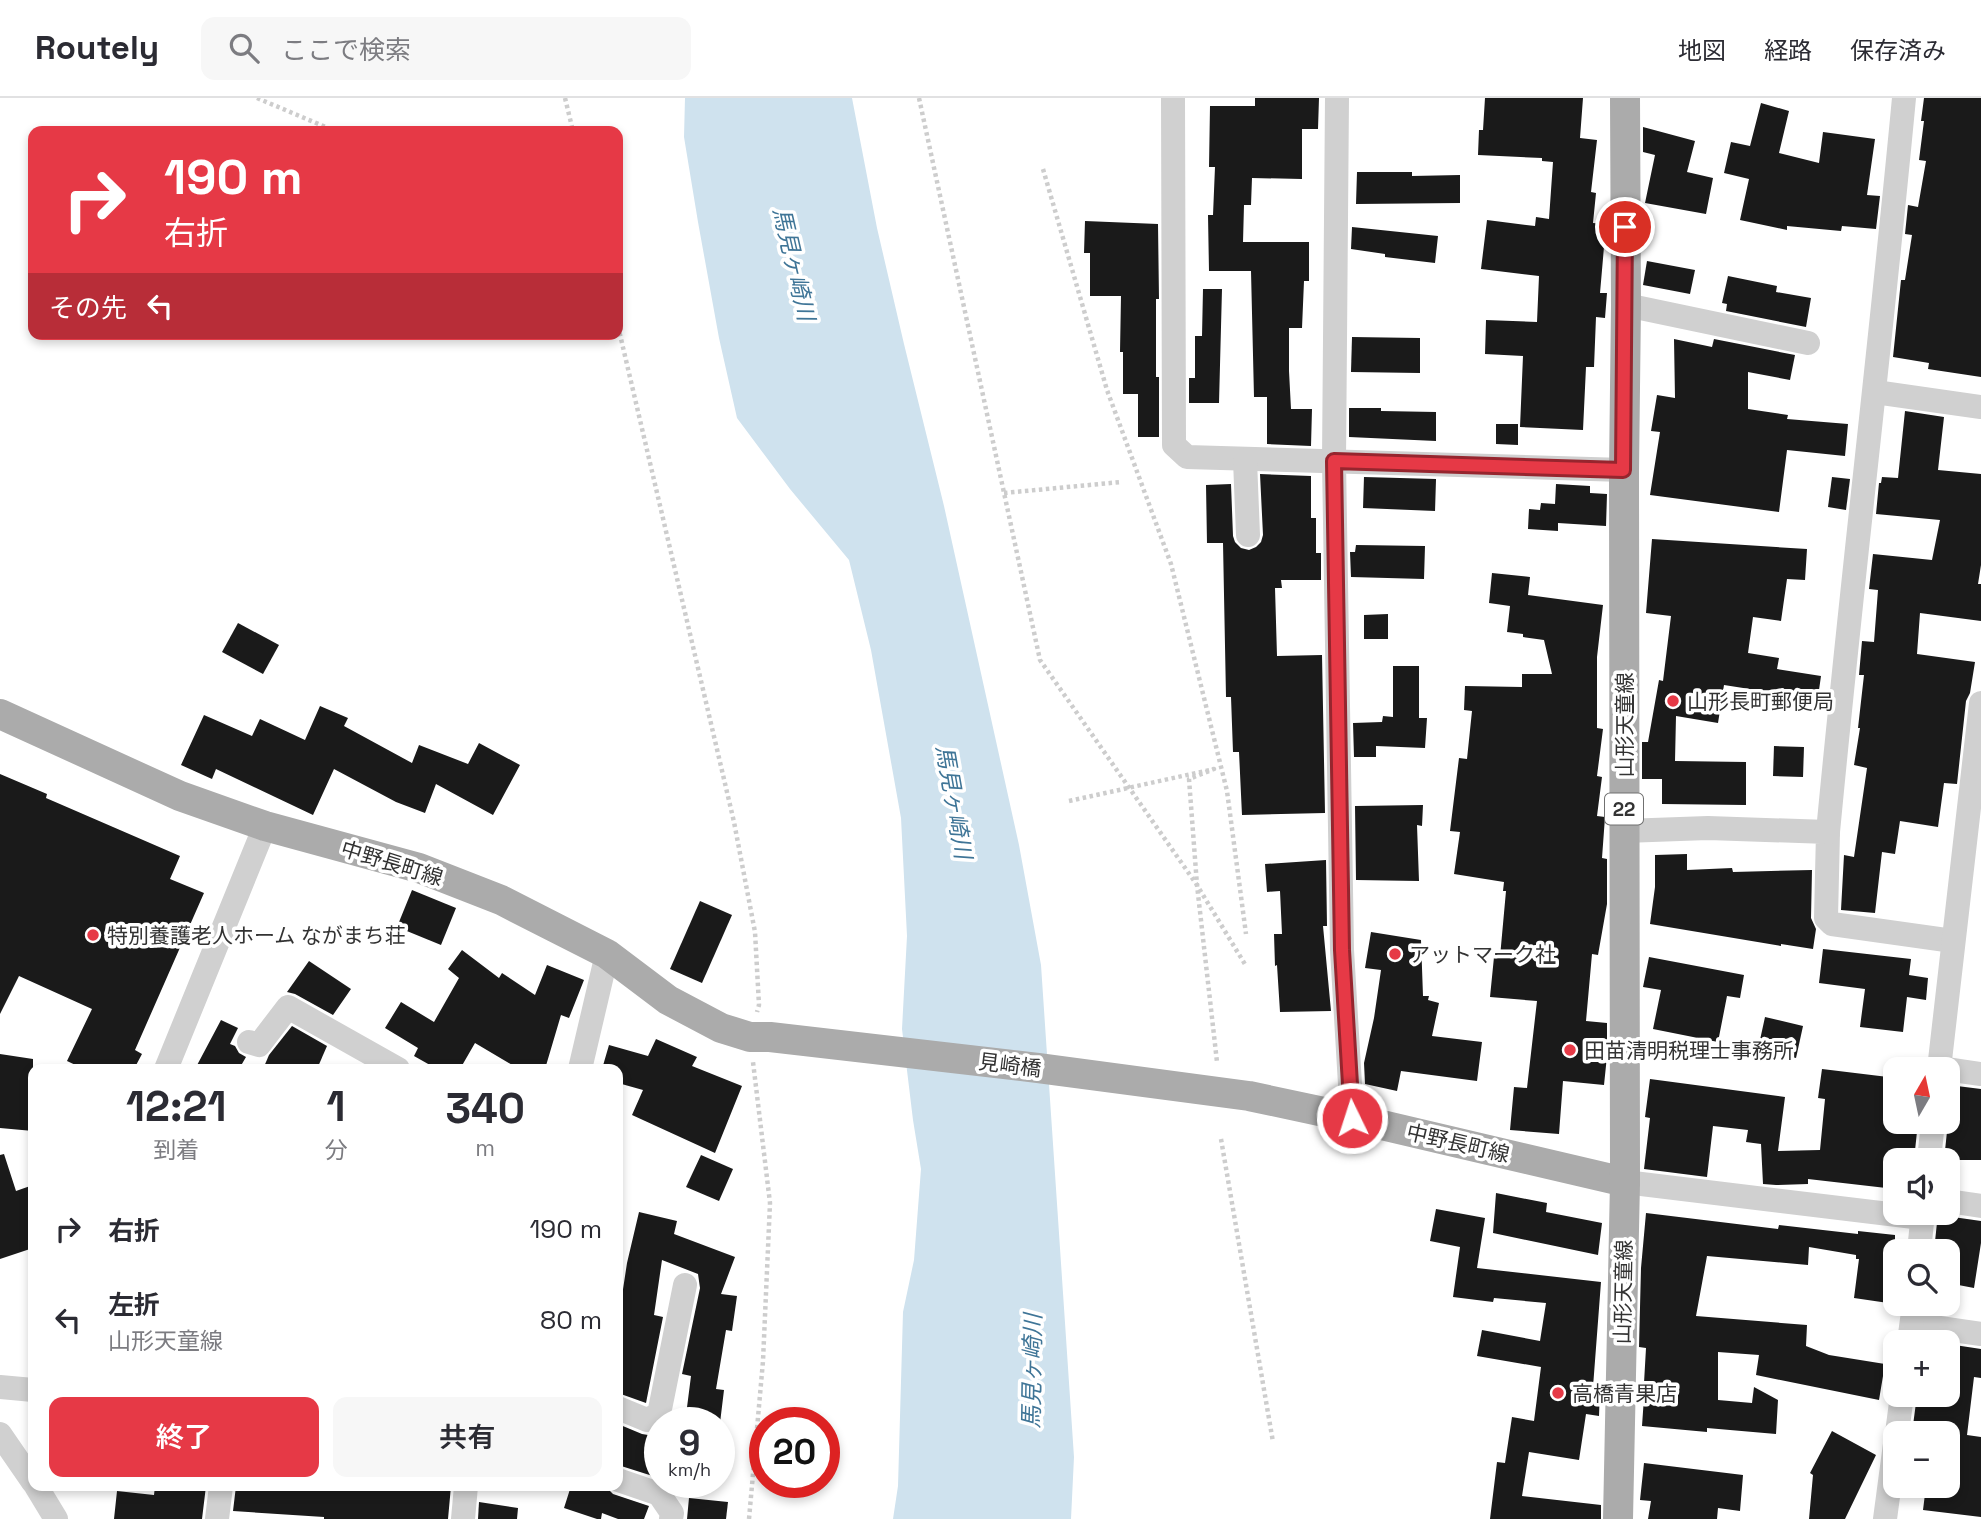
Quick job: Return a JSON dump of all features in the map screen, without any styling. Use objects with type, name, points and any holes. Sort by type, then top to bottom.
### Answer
[{"type":"main road","name":"山形天童線","points":[[1618,1519],[1625,1182],[1625,98]]},
{"type":"main road","name":"中野長町線","points":[[0,714],[180,796],[265,826],[419,868],[501,900],[607,954],[668,1000],[721,1028],[760,1037]]},
{"type":"main road","name":"見崎橋","points":[[760,1037],[1038,1068],[1249,1096]]},
{"type":"main road","name":"中野長町線","points":[[1249,1096],[1625,1182]]},
{"type":"street","points":[[1173,98],[1174,445],[1187,457],[1623,470]]},
{"type":"street","points":[[1337,98],[1334,461],[1342,950],[1352,1118]]},
{"type":"street","points":[[1904,98],[1828,832],[1826,918],[1832,924],[1953,941]]},
{"type":"street","points":[[1626,305],[1808,343]]},
{"type":"street","points":[[1875,391],[1981,408]]},
{"type":"street","points":[[1245,460],[1248,535]]},
{"type":"street","points":[[1940,1057],[1981,703]]},
{"type":"street","points":[[168,1064],[265,826]]},
{"type":"street","points":[[1624,831],[1708,828],[1828,832]]},
{"type":"street","points":[[581,1064],[607,954]]},
{"type":"street","points":[[249,1042],[259,1045],[288,1007],[389,1064]]},
{"type":"street","points":[[1960,1072],[1981,1074]]},
{"type":"street","points":[[1625,1182],[1883,1211]]},
{"type":"street","points":[[1960,1203],[1981,1206]]},
{"type":"street","points":[[623,1410],[647,1420],[659,1414],[685,1285]]},
{"type":"street","points":[[1911,1323],[1981,1334]]},
{"type":"street","points":[[0,1387],[28,1390]]},
{"type":"street","points":[[0,1434],[28,1475]]},
{"type":"street","points":[[623,1482],[659,1494],[672,1513],[671,1519]]},
{"type":"street","points":[[38,1491],[56,1519]]},
{"type":"street","points":[[218,1519],[221,1491]]},
{"type":"street","points":[[463,1519],[466,1491]]},
{"type":"street","points":[[1885,1519],[1888,1498]]},
{"type":"path","points":[[257,98],[323,126]]},
{"type":"path","points":[[565,98],[572,126]]},
{"type":"path","points":[[919,98],[1040,660],[1197,885],[1246,967]]},
{"type":"path","points":[[1043,169],[1107,390],[1171,564],[1227,790],[1246,934]]},
{"type":"path","points":[[621,340],[734,822],[755,932],[770,1203],[764,1361],[749,1519]]},
{"type":"path","points":[[1004,493],[1121,482]]},
{"type":"path","points":[[1069,801],[1214,769],[1189,779],[1197,885],[1217,1062]]},
{"type":"path","points":[[1221,1139],[1273,1442]]},
{"type":"water","name":"馬見ヶ崎川","points":[[685,98],[852,98],[877,228],[944,506],[1019,845],[1041,965],[1074,1457],[1071,1519],[893,1519],[898,1486],[903,1312],[914,1260],[921,1169],[902,1029],[907,936],[901,818],[871,650],[849,560],[790,489],[737,418],[719,338],[684,137]]},
{"type":"building","points":[[1255,98],[1319,98],[1318,129],[1302,129],[1302,179],[1252,178],[1251,205],[1244,205],[1243,242],[1309,242],[1309,281],[1304,281],[1302,328],[1289,328],[1289,371],[1291,409],[1312,409],[1311,446],[1267,444],[1267,397],[1254,397],[1251,271],[1209,271],[1208,215],[1213,215],[1215,167],[1209,167],[1210,106],[1255,106]]},
{"type":"building","points":[[1485,98],[1583,98],[1580,138],[1597,140],[1591,192],[1596,193],[1593,223],[1606,224],[1600,293],[1607,293],[1605,318],[1596,317],[1594,367],[1586,367],[1583,430],[1520,427],[1523,356],[1485,354],[1486,320],[1537,322],[1539,276],[1481,269],[1487,220],[1535,226],[1536,217],[1549,219],[1553,162],[1542,161],[1542,158],[1478,155]]},
{"type":"building","points":[[1924,98],[1981,98],[1981,377],[1928,369],[1929,363],[1893,357],[1901,280],[1905,280],[1912,235],[1905,234],[1908,205],[1918,207],[1926,161],[1919,160]]},
{"type":"building","points":[[1761,103],[1789,111],[1779,153],[1819,163],[1823,132],[1875,139],[1867,195],[1880,196],[1876,229],[1842,226],[1841,231],[1787,226],[1787,230],[1740,220],[1749,179],[1724,173],[1731,142],[1750,146]]},
{"type":"building","points":[[1643,127],[1695,141],[1687,172],[1713,178],[1706,214],[1645,203],[1655,155],[1643,152]]},
{"type":"building","points":[[1357,172],[1412,172],[1412,176],[1460,175],[1460,203],[1356,204]]},
{"type":"building","points":[[1085,221],[1158,224],[1156,377],[1159,377],[1159,437],[1138,437],[1138,394],[1123,394],[1123,352],[1120,352],[1121,296],[1090,296],[1090,253],[1084,253]]},
{"type":"building","points":[[1352,227],[1438,236],[1435,263],[1385,257],[1385,254],[1351,249]]},
{"type":"building","points":[[1647,261],[1695,270],[1690,294],[1643,285]]},
{"type":"building","points":[[1728,276],[1777,286],[1776,292],[1811,298],[1806,327],[1726,311],[1727,304],[1722,303]]},
{"type":"building","points":[[1203,289],[1222,289],[1219,403],[1189,403],[1189,378],[1195,378],[1195,336],[1202,336]]},
{"type":"building","points":[[1352,337],[1420,338],[1420,373],[1351,372]]},
{"type":"building","points":[[1674,339],[1712,347],[1714,339],[1795,355],[1790,380],[1748,372],[1748,409],[1788,415],[1787,419],[1848,424],[1845,456],[1787,450],[1779,512],[1650,495],[1660,432],[1651,431],[1657,395],[1675,398]]},
{"type":"building","points":[[1349,408],[1436,412],[1436,441],[1349,437]]},
{"type":"building","points":[[1905,411],[1944,417],[1938,470],[1981,474],[1981,565],[1978,584],[1981,584],[1981,621],[1920,613],[1917,654],[1975,662],[1966,701],[1957,784],[1944,783],[1938,827],[1900,821],[1895,854],[1882,852],[1875,913],[1841,910],[1844,855],[1854,857],[1867,768],[1854,765],[1864,675],[1859,675],[1862,641],[1874,642],[1878,590],[1869,589],[1873,554],[1932,560],[1940,520],[1876,514],[1882,477],[1898,478]]},
{"type":"building","points":[[1496,424],[1518,424],[1518,445],[1496,444]]},
{"type":"building","points":[[1260,474],[1311,476],[1311,518],[1316,518],[1316,553],[1321,553],[1321,580],[1281,580],[1282,588],[1275,588],[1277,656],[1322,655],[1325,813],[1242,815],[1239,752],[1233,752],[1231,697],[1226,697],[1223,543],[1207,543],[1206,485],[1231,484],[1233,536],[1241,548],[1249,550],[1261,542],[1263,535]]},
{"type":"building","points":[[1364,477],[1436,479],[1435,511],[1363,508]]},
{"type":"building","points":[[1832,477],[1850,479],[1846,510],[1828,507]]},
{"type":"building","points":[[1556,484],[1590,486],[1590,493],[1607,494],[1606,526],[1558,523],[1558,531],[1528,529],[1529,509],[1540,510],[1541,503],[1555,504]]},
{"type":"building","points":[[1652,539],[1807,549],[1805,580],[1787,579],[1781,621],[1753,617],[1748,653],[1779,658],[1777,669],[1821,676],[1817,704],[1780,698],[1781,694],[1724,685],[1718,723],[1676,716],[1675,761],[1746,762],[1746,805],[1662,804],[1662,779],[1642,779],[1642,742],[1648,742],[1659,680],[1663,681],[1671,616],[1646,613]]},
{"type":"building","points":[[1356,545],[1425,546],[1424,579],[1351,577],[1350,552],[1355,552]]},
{"type":"building","points":[[1492,573],[1530,577],[1528,595],[1603,605],[1597,657],[1597,728],[1603,729],[1597,776],[1602,777],[1597,816],[1605,817],[1602,858],[1607,859],[1607,904],[1598,955],[1592,954],[1586,1021],[1607,1023],[1607,1056],[1604,1085],[1563,1081],[1559,1134],[1510,1130],[1514,1087],[1527,1088],[1537,1001],[1490,997],[1494,957],[1500,957],[1506,891],[1503,891],[1504,882],[1454,874],[1460,832],[1450,831],[1459,758],[1467,759],[1472,711],[1464,710],[1465,686],[1522,687],[1522,674],[1552,674],[1544,640],[1507,632],[1510,606],[1489,603]]},
{"type":"building","points":[[1388,614],[1388,639],[1364,639],[1364,615]]},
{"type":"building","points":[[238,623],[279,645],[263,674],[222,652]]},
{"type":"building","points":[[1393,666],[1419,666],[1419,718],[1427,718],[1425,748],[1376,746],[1376,757],[1354,757],[1353,723],[1382,722],[1383,716],[1393,717]]},
{"type":"building","points":[[320,706],[348,718],[344,726],[412,763],[419,745],[468,764],[479,743],[520,765],[493,815],[436,784],[425,813],[396,802],[334,769],[313,815],[216,769],[212,779],[181,765],[204,715],[252,736],[260,719],[305,740]]},
{"type":"building","points":[[1774,746],[1804,747],[1803,777],[1773,776]]},
{"type":"building","name":"特別養護老人ホーム ながまち荘","points":[[0,774],[47,794],[46,798],[180,856],[170,879],[204,893],[135,1050],[142,1054],[137,1064],[73,1064],[67,1061],[92,1009],[19,976],[0,1014]]},
{"type":"building","points":[[1423,805],[1422,826],[1417,825],[1419,881],[1356,880],[1355,806]]},
{"type":"building","points":[[1687,854],[1687,870],[1812,870],[1811,918],[1816,929],[1813,949],[1650,924],[1655,887],[1655,855]]},
{"type":"building","points":[[1326,860],[1327,926],[1323,926],[1331,1011],[1280,1012],[1274,934],[1282,934],[1280,891],[1267,892],[1265,864]]},
{"type":"building","points":[[412,890],[456,908],[441,945],[397,927]]},
{"type":"building","points":[[700,901],[732,915],[702,983],[670,969]]},
{"type":"building","points":[[1371,932],[1421,940],[1423,996],[1429,996],[1428,1000],[1439,1003],[1432,1036],[1482,1042],[1477,1081],[1401,1071],[1397,1091],[1365,1084],[1364,1063],[1381,970],[1365,968]]},
{"type":"building","points":[[1823,949],[1911,959],[1909,975],[1928,978],[1926,1000],[1907,997],[1903,1032],[1860,1027],[1865,989],[1819,983]]},
{"type":"building","points":[[462,950],[499,978],[502,973],[535,995],[547,965],[584,980],[569,1018],[561,1015],[546,1064],[511,1064],[475,1043],[463,1064],[428,1064],[414,1056],[418,1048],[385,1028],[401,1002],[434,1022],[459,978],[448,969]]},
{"type":"building","points":[[1649,957],[1744,975],[1740,998],[1727,996],[1718,1042],[1653,1029],[1661,990],[1643,987]]},
{"type":"building","points":[[309,961],[351,989],[333,1015],[287,992]]},
{"type":"building","points":[[1765,1017],[1803,1026],[1796,1058],[1758,1049]]},
{"type":"building","points":[[221,1020],[238,1028],[230,1044],[246,1057],[242,1064],[198,1064]]},
{"type":"building","points":[[292,1026],[327,1046],[319,1064],[265,1064]]},
{"type":"building","points":[[656,1039],[697,1057],[692,1066],[742,1086],[715,1153],[632,1115],[643,1090],[623,1084],[623,1064],[603,1064],[609,1045],[648,1056]]},
{"type":"building","points":[[0,1054],[33,1059],[33,1064],[28,1064],[28,1131],[0,1128]]},
{"type":"building","points":[[1822,1069],[1883,1076],[1883,1134],[1917,1134],[1915,1148],[1883,1148],[1883,1188],[1808,1179],[1808,1184],[1763,1184],[1761,1144],[1746,1142],[1748,1130],[1713,1126],[1707,1177],[1644,1169],[1650,1118],[1645,1117],[1650,1079],[1785,1097],[1778,1151],[1820,1150],[1825,1099],[1818,1098]]},
{"type":"building","points":[[1960,1086],[1981,1089],[1981,1160],[1960,1160],[1960,1148],[1945,1148],[1947,1134],[1960,1134]]},
{"type":"building","points":[[4,1154],[16,1191],[28,1187],[28,1250],[0,1259],[0,1155]]},
{"type":"building","points":[[701,1155],[733,1169],[719,1201],[686,1187]]},
{"type":"building","points":[[1496,1193],[1547,1203],[1546,1212],[1602,1223],[1598,1255],[1493,1233]]},
{"type":"building","points":[[1436,1209],[1485,1218],[1477,1268],[1601,1282],[1593,1387],[1600,1388],[1599,1416],[1586,1414],[1579,1460],[1529,1452],[1522,1496],[1601,1505],[1601,1519],[1490,1519],[1497,1462],[1505,1463],[1512,1417],[1534,1421],[1541,1367],[1477,1356],[1482,1330],[1540,1341],[1546,1303],[1494,1298],[1493,1302],[1453,1297],[1460,1247],[1430,1241]]},
{"type":"building","points":[[639,1212],[677,1221],[674,1234],[735,1257],[721,1294],[737,1296],[732,1331],[726,1330],[716,1389],[724,1390],[722,1407],[687,1407],[691,1376],[682,1374],[700,1288],[698,1274],[662,1260],[654,1315],[663,1317],[646,1403],[623,1395],[623,1289]]},
{"type":"building","points":[[1646,1213],[1778,1229],[1779,1225],[1858,1234],[1858,1231],[1895,1235],[1895,1239],[1883,1239],[1883,1302],[1854,1298],[1859,1259],[1856,1259],[1856,1255],[1809,1247],[1808,1265],[1707,1256],[1696,1316],[1807,1325],[1806,1346],[1829,1355],[1883,1364],[1879,1400],[1756,1375],[1759,1355],[1718,1352],[1718,1400],[1752,1403],[1754,1387],[1778,1400],[1776,1434],[1707,1428],[1707,1432],[1642,1426],[1646,1348],[1639,1347],[1641,1268]]},
{"type":"building","points":[[1960,1218],[1981,1221],[1981,1243],[1974,1288],[1960,1285],[1960,1239],[1935,1239],[1937,1225],[1960,1225]]},
{"type":"building","points":[[1960,1346],[1981,1349],[1981,1378],[1974,1377],[1967,1435],[1981,1437],[1981,1517],[1923,1510],[1924,1498],[1960,1498],[1960,1421],[1914,1421],[1915,1407],[1960,1407]]},
{"type":"building","points":[[623,1426],[642,1434],[644,1473],[623,1467]]},
{"type":"building","points":[[1832,1431],[1876,1455],[1845,1519],[1809,1519],[1813,1475],[1810,1473]]},
{"type":"building","points":[[1644,1463],[1743,1475],[1740,1511],[1718,1508],[1717,1519],[1648,1519],[1651,1501],[1640,1500]]},
{"type":"building","points":[[117,1491],[154,1495],[154,1491],[205,1491],[202,1519],[114,1519]]},
{"type":"building","points":[[235,1491],[451,1491],[448,1519],[324,1519],[233,1511]]},
{"type":"building","points":[[569,1491],[610,1491],[649,1506],[644,1519],[618,1519],[602,1513],[601,1519],[597,1519],[564,1508]]},
{"type":"building","points":[[689,1498],[728,1502],[726,1519],[687,1519]]},
{"type":"building","points":[[479,1502],[518,1508],[517,1519],[478,1519]]},
{"type":"place","name":"山形長町郵便局","points":[[1673,701]]},
{"type":"place","name":"特別養護老人ホーム ながまち荘","points":[[93,935]]},
{"type":"place","name":"アットマーク社","points":[[1395,954]]},
{"type":"place","name":"田苗清明税理士事務所","points":[[1570,1050]]},
{"type":"place","name":"高橋青果店","points":[[1558,1393]]},
{"type":"route","points":[[1352,1118],[1342,950],[1334,461],[1623,470],[1625,227]]}]
